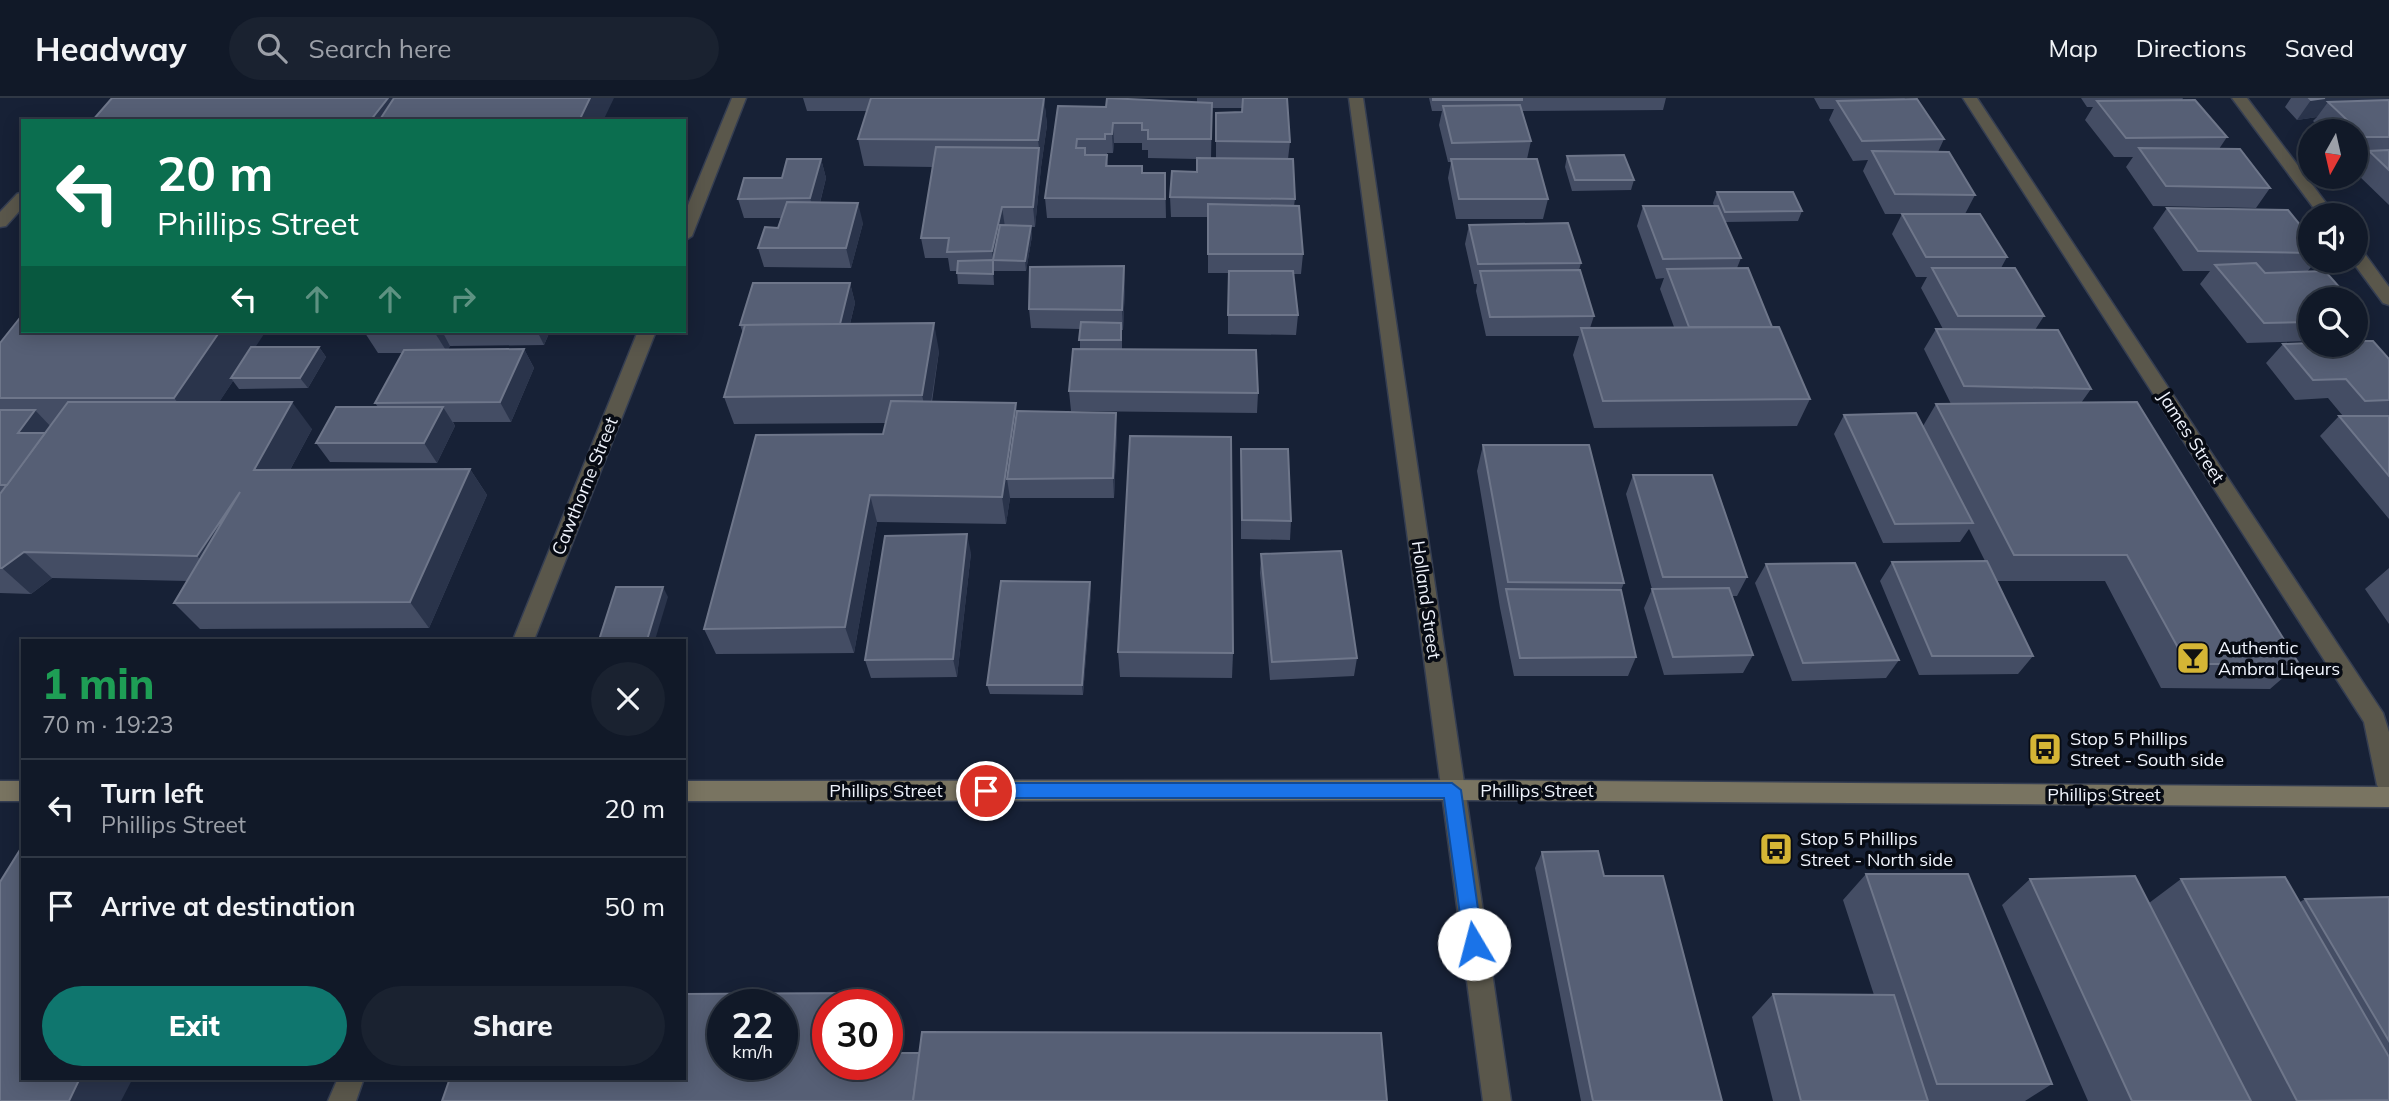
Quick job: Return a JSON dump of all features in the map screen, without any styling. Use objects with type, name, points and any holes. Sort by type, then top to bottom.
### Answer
[{"type":"street","points":[[686,231],[739,98]]},
{"type":"street","name":"Holland Street","points":[[1356,98],[1497,1101]]},
{"type":"street","name":"James Street","points":[[1970,98],[2375,720],[2389,785]]},
{"type":"street","points":[[2239,98],[2318,203]]},
{"type":"street","points":[[0,222],[21,199]]},
{"type":"street","points":[[2368,266],[2382,280],[2389,299]]},
{"type":"street","name":"Cawthorne Street","points":[[523,639],[646,333]]},
{"type":"street","points":[[0,790],[21,790]]},
{"type":"street","name":"Phillips Street","points":[[686,791],[1452,790],[2389,797]]},
{"type":"street","points":[[342,1101],[350,1080]]},
{"type":"building","points":[[112,98],[388,98],[372,119],[94,119]]},
{"type":"building","points":[[394,98],[590,98],[580,119],[380,119]]},
{"type":"building","points":[[871,98],[1044,98],[1038,140],[858,139]]},
{"type":"building","points":[[1107,98],[1212,103],[1211,139],[1148,139],[1148,130],[1142,130],[1142,123],[1113,123],[1112,134],[1105,134],[1105,139],[1077,139],[1076,148],[1085,148],[1085,155],[1107,155],[1106,166],[1142,166],[1142,173],[1165,173],[1165,199],[1045,198],[1058,106],[1106,107]]},
{"type":"building","points":[[1243,98],[1287,98],[1290,142],[1216,141],[1216,113],[1242,112]]},
{"type":"building","points":[[1522,98],[1522,100],[1433,100]]},
{"type":"building","points":[[1917,99],[1944,139],[1862,141],[1837,101]]},
{"type":"building","points":[[2195,100],[2227,137],[2126,138],[2097,101]]},
{"type":"building","points":[[2389,100],[2389,137],[2368,137],[2368,119],[2346,119],[2328,102]]},
{"type":"building","points":[[1520,105],[1531,141],[1452,143],[1443,106]]},
{"type":"building","points":[[936,147],[1039,148],[1033,207],[1002,207],[992,251],[947,252],[949,238],[921,238]]},
{"type":"building","points":[[2139,148],[2240,149],[2270,188],[2166,186]]},
{"type":"building","points":[[2389,150],[2389,170],[2369,151]]},
{"type":"building","points":[[1872,151],[1949,152],[1975,195],[1895,194]]},
{"type":"building","points":[[1624,155],[1634,180],[1575,180],[1567,156]]},
{"type":"building","points":[[1197,158],[1293,159],[1295,199],[1170,197],[1172,171],[1197,172]]},
{"type":"building","points":[[787,159],[821,159],[810,198],[738,199],[744,178],[782,178]]},
{"type":"building","points":[[1451,159],[1537,159],[1548,199],[1459,199]]},
{"type":"building","points":[[1717,192],[1793,192],[1802,211],[1725,212]]},
{"type":"building","points":[[787,202],[858,203],[846,248],[758,248],[765,227],[778,228]]},
{"type":"building","points":[[1208,204],[1299,206],[1303,254],[1208,254]]},
{"type":"building","points":[[1643,206],[1718,206],[1741,258],[1663,259]]},
{"type":"building","points":[[2167,208],[2288,210],[2298,222],[2298,253],[2198,251]]},
{"type":"building","points":[[1902,214],[1980,214],[2007,257],[1926,257]]},
{"type":"building","points":[[1568,223],[1581,263],[1478,264],[1469,225]]},
{"type":"building","points":[[1000,225],[1031,226],[1025,261],[993,260]]},
{"type":"building","points":[[993,260],[993,274],[957,273],[958,261]]},
{"type":"building","points":[[2256,263],[2265,273],[2327,273],[2339,287],[2298,287],[2298,322],[2264,323],[2215,265]]},
{"type":"building","points":[[1124,266],[1122,310],[1029,309],[1030,267]]},
{"type":"building","points":[[1748,268],[1772,327],[1689,327],[1667,269]]},
{"type":"building","points":[[1932,268],[2015,268],[2044,316],[1958,316]]},
{"type":"building","points":[[1580,270],[1594,316],[1490,317],[1480,271]]},
{"type":"building","points":[[1229,271],[1293,271],[1298,315],[1228,315]]},
{"type":"building","points":[[753,283],[850,283],[840,324],[740,325]]},
{"type":"building","points":[[21,317],[21,333],[219,333],[174,398],[0,398],[0,343]]},
{"type":"building","points":[[1081,322],[1121,323],[1121,340],[1079,340]]},
{"type":"building","points":[[934,323],[922,395],[724,397],[745,325]]},
{"type":"building","points":[[1779,327],[1810,399],[1603,401],[1581,328]]},
{"type":"building","points":[[1936,329],[2058,330],[2091,389],[1964,386]]},
{"type":"building","points":[[2368,341],[2373,341],[2389,359],[2389,400],[2365,401],[2346,379],[2313,380],[2283,344],[2298,343],[2298,357],[2368,357]]},
{"type":"building","points":[[251,347],[319,347],[300,378],[231,378]]},
{"type":"building","points":[[524,349],[500,402],[375,403],[404,350]]},
{"type":"building","points":[[1073,349],[1256,350],[1258,393],[1069,391]]},
{"type":"building","points":[[891,401],[1016,403],[1002,497],[870,495],[845,627],[704,629],[756,435],[883,434]]},
{"type":"building","points":[[68,402],[292,402],[254,470],[470,469],[410,602],[174,603],[240,492],[197,556],[24,552],[0,568],[0,494]]},
{"type":"building","points":[[2137,402],[2299,664],[2187,664],[2127,555],[2014,555],[1936,404]]},
{"type":"building","points":[[336,407],[443,407],[424,443],[316,443]]},
{"type":"building","points":[[0,410],[35,410],[18,433],[45,433],[7,485],[0,485]]},
{"type":"building","points":[[1017,411],[1116,413],[1113,478],[1007,479]]},
{"type":"building","points":[[1916,413],[1973,523],[1895,524],[1844,415]]},
{"type":"building","points":[[2339,416],[2389,416],[2389,476]]},
{"type":"building","points":[[1130,436],[1231,437],[1233,653],[1118,652]]},
{"type":"building","points":[[1483,445],[1589,445],[1624,583],[1508,582]]},
{"type":"building","points":[[1241,449],[1288,449],[1291,521],[1242,520]]},
{"type":"building","points":[[1633,475],[1712,475],[1747,577],[1663,577]]},
{"type":"building","points":[[967,534],[953,659],[865,660],[885,536]]},
{"type":"building","points":[[1341,551],[1357,658],[1272,662],[1261,554]]},
{"type":"building","points":[[1987,561],[2033,656],[1932,656],[1892,562]]},
{"type":"building","points":[[1855,563],[1899,660],[1803,663],[1766,564]]},
{"type":"building","points":[[1001,581],[1090,582],[1082,685],[987,685]]},
{"type":"building","points":[[616,587],[663,587],[647,639],[599,639]]},
{"type":"building","points":[[1729,588],[1753,655],[1673,657],[1652,589]]},
{"type":"building","points":[[1506,589],[1621,590],[1636,657],[1520,658]]},
{"type":"building","points":[[21,848],[21,1080],[79,1080],[69,1101],[0,1101],[0,882]]},
{"type":"building","points":[[1598,851],[1604,876],[1663,876],[1722,1101],[1593,1101],[1542,852]]},
{"type":"building","points":[[1866,874],[1968,874],[2052,1084],[1937,1084]]},
{"type":"building","points":[[2135,876],[2251,1101],[2132,1101],[2030,879]]},
{"type":"building","points":[[2285,877],[2389,1057],[2389,1100],[2297,1101],[2181,879]]},
{"type":"building","points":[[2389,897],[2389,1041],[2305,899]]},
{"type":"building","points":[[798,993],[812,993],[812,1080],[903,1080],[903,1053],[920,1053],[913,1101],[442,1101],[449,1080],[686,1080],[686,994],[707,994],[707,1080],[798,1080]]},
{"type":"building","points":[[1773,994],[1894,995],[1928,1101],[1801,1101]]},
{"type":"building","points":[[922,1032],[1381,1033],[1387,1101],[913,1101]]},
{"type":"place","name":"Authentic Ambra Liqeurs","points":[[2193,658]]},
{"type":"place","name":"Stop 5 Phillips Street - South side","points":[[2045,749]]},
{"type":"place","name":"Stop 5 Phillips Street - North side","points":[[1776,849]]},
{"type":"route","points":[[986,791],[1452,790],[1474,944]]}]
